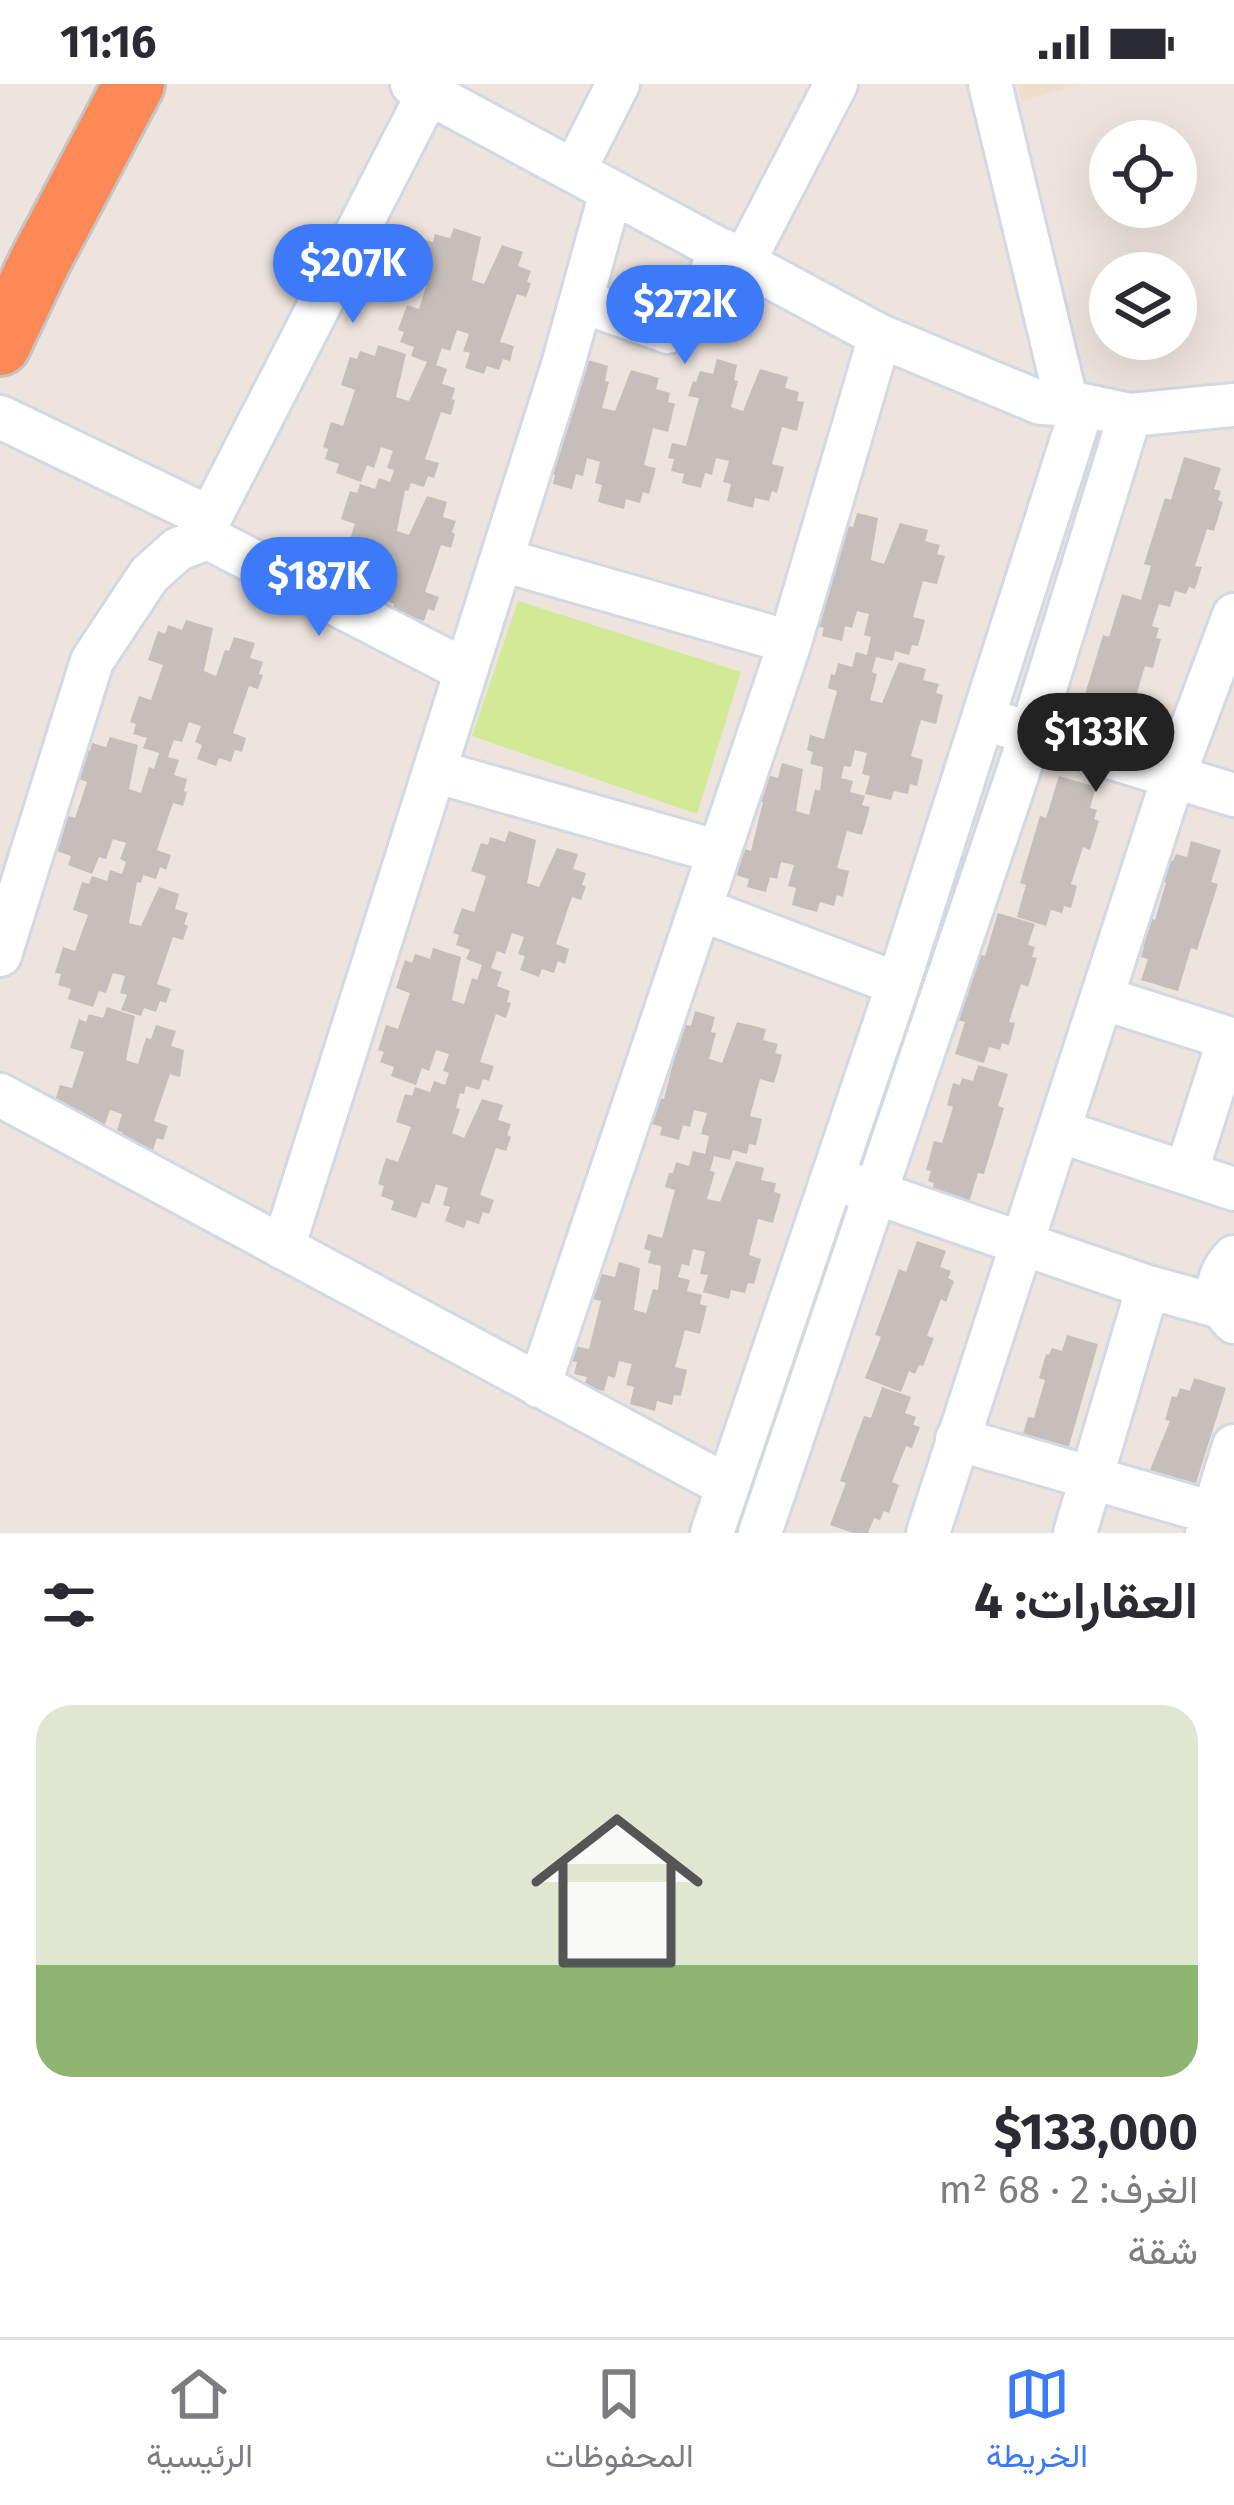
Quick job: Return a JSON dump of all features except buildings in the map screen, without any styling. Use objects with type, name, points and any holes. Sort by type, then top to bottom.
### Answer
[{"type":"highway","points":[[0,259],[86,84]]},
{"type":"highway","points":[[0,345],[134,84]]},
{"type":"street","points":[[574,171],[618,84]]},
{"type":"street","points":[[581,301],[668,332],[678,326],[733,256],[836,84]]},
{"type":"street","points":[[712,1533],[898,984],[1075,405],[990,84]]},
{"type":"street","points":[[0,955],[92,661],[149,575],[209,528],[421,88],[880,337],[1041,403],[1130,415],[1234,405]]},
{"type":"street","points":[[283,1248],[502,560],[611,192]]},
{"type":"street","points":[[539,1386],[790,642],[880,337]]},
{"type":"street","points":[[760,1533],[1030,734],[1130,415]]},
{"type":"street","points":[[0,417],[466,671]]},
{"type":"street","points":[[502,560],[790,642]]},
{"type":"street","points":[[928,1533],[1173,778],[1226,660],[1234,614]]},
{"type":"street","points":[[983,717],[1234,795]]},
{"type":"street","points":[[434,771],[719,852]]},
{"type":"street","points":[[700,909],[898,984]]},
{"type":"street","points":[[1102,998],[1231,1040],[1186,1173]]},
{"type":"street","points":[[0,1095],[727,1486]]},
{"type":"street","points":[[1059,1131],[1234,1189]]},
{"type":"street","points":[[832,1178],[1228,1314]]},
{"type":"street","points":[[1228,1314],[1219,1282],[1234,1257]]},
{"type":"street","points":[[1075,1533],[1148,1287]]},
{"type":"street","points":[[957,1439],[1218,1522],[1234,1446]]},
{"type":"shaded area","points":[[1017,84],[1081,84],[1021,102]]},
{"type":"green space","points":[[518,601],[741,672],[697,814],[472,736]]}]
